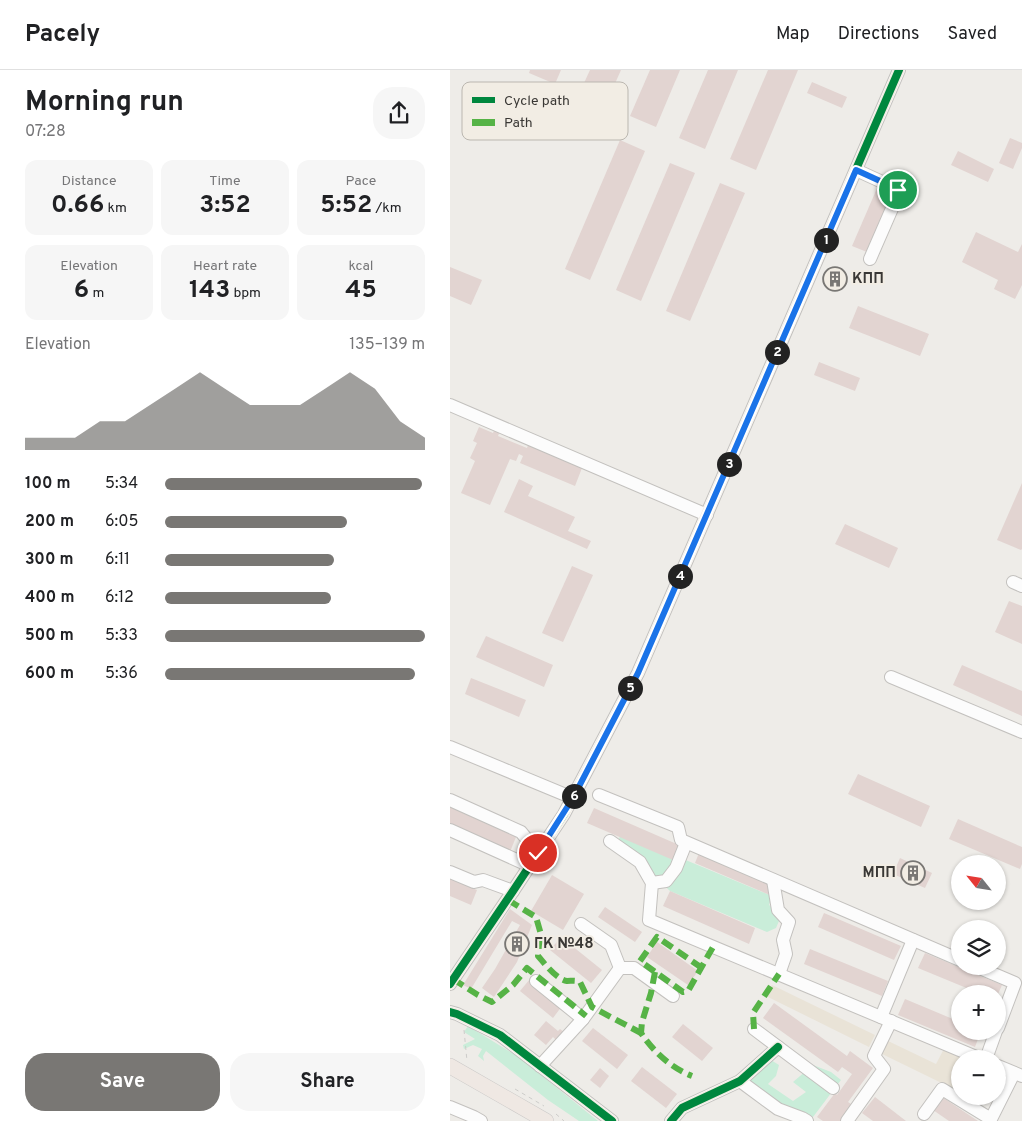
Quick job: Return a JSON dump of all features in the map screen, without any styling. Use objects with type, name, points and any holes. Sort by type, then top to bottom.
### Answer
[{"type":"main road","points":[[450,1066],[513,1095],[546,1115]]},
{"type":"main road","points":[[513,1095],[534,1121]]},
{"type":"street","points":[[450,984],[514,891],[573,798],[638,673],[899,70]]},
{"type":"street","points":[[856,170],[898,190],[897,197],[870,259]]},
{"type":"street","points":[[450,405],[706,515]]},
{"type":"street","points":[[891,677],[1022,732]]},
{"type":"street","points":[[450,747],[573,798]]},
{"type":"street","points":[[599,795],[678,827],[681,840],[951,956]]},
{"type":"street","points":[[450,800],[521,832],[538,853]]},
{"type":"street","points":[[450,830],[530,866]]},
{"type":"street","points":[[610,841],[640,862],[652,883],[649,920],[960,1050]]},
{"type":"street","points":[[652,883],[666,882],[676,868],[686,842]]},
{"type":"street","points":[[450,872],[474,882],[483,880],[514,891]]},
{"type":"street","points":[[773,880],[778,910],[789,922],[783,940],[786,954],[779,974]]},
{"type":"street","points":[[580,924],[611,945],[620,968]]},
{"type":"street","points":[[847,1121],[884,1069],[874,1056],[913,940]]},
{"type":"street","points":[[620,968],[634,968],[673,996]]},
{"type":"street","points":[[540,1066],[584,1019],[620,968]]},
{"type":"street","points":[[996,975],[1015,983],[1006,1006]]},
{"type":"street","points":[[536,981],[584,1019]]},
{"type":"street","points":[[450,1012],[500,1035],[612,1121]]},
{"type":"street","points":[[754,1029],[832,1088]]},
{"type":"street","points":[[671,1121],[682,1108],[740,1081],[778,1047]]},
{"type":"street","points":[[924,1114],[942,1089],[991,1119],[1018,1074],[1006,1069]]},
{"type":"street","points":[[740,1081],[778,1115],[802,1118],[807,1121]]},
{"type":"street","points":[[450,1107],[481,1121]]},
{"type":"path","points":[[463,1017],[467,1062]]},
{"type":"path","points":[[513,1095],[540,1102],[546,1115],[564,1121]]},
{"type":"shaded area","points":[[772,985],[875,1035],[869,1047],[766,996]]},
{"type":"shaded area","points":[[886,1040],[936,1064],[945,1047],[952,1050],[951,1088],[880,1053]]},
{"type":"green space","points":[[621,833],[772,896],[769,905],[782,914],[776,928],[767,932],[670,891],[618,842]]},
{"type":"green space","points":[[468,1026],[520,1058],[598,1121],[579,1121],[548,1100],[486,1051],[483,1056],[484,1061],[478,1056],[482,1049],[473,1045],[464,1049],[463,1045],[475,1039],[464,1032]]},
{"type":"green space","points":[[766,1057],[779,1065],[776,1076],[768,1084],[793,1101],[806,1092],[793,1082],[813,1065],[831,1072],[841,1080],[813,1117],[797,1110],[778,1109],[740,1081]]},
{"type":"building","points":[[530,70],[561,70],[556,82],[550,82],[529,73]]},
{"type":"building","points":[[590,70],[621,70],[616,82],[584,82]]},
{"type":"building","points":[[650,70],[680,70],[656,127],[630,116]]},
{"type":"building","points":[[708,70],[738,70],[705,149],[679,138]]},
{"type":"building","points":[[768,70],[798,70],[756,170],[730,159]]},
{"type":"building","points":[[812,82],[847,97],[842,108],[807,93]]},
{"type":"building","points":[[1010,138],[1022,143],[1022,148],[1013,169],[999,163]]},
{"type":"building","points":[[620,140],[645,151],[590,280],[565,269]]},
{"type":"building","points":[[958,151],[994,169],[988,182],[951,165]]},
{"type":"building","points":[[670,163],[695,173],[641,301],[616,290]]},
{"type":"building","points":[[720,183],[745,193],[690,321],[666,311]]},
{"type":"building","points":[[878,186],[893,193],[867,252],[852,246]]},
{"type":"building","points":[[976,232],[1018,252],[1022,244],[1022,285],[1015,299],[994,289],[998,280],[962,262]]},
{"type":"building","points":[[450,267],[482,280],[471,305],[450,296]]},
{"type":"building","name":"КПП","points":[[834,273],[841,276],[837,285],[830,282]]},
{"type":"building","points":[[858,306],[929,334],[920,356],[849,328]]},
{"type":"building","points":[[819,362],[860,378],[855,391],[814,375]]},
{"type":"building","points":[[479,427],[493,433],[495,428],[500,431],[498,436],[527,448],[528,445],[582,468],[575,486],[520,463],[523,456],[519,454],[516,461],[510,459],[490,505],[461,493],[475,461],[470,458],[477,443],[473,441]]},
{"type":"building","points":[[519,479],[533,486],[528,496],[575,517],[568,531],[591,541],[587,549],[504,512]]},
{"type":"building","points":[[1022,483],[1022,549],[1021,550],[997,540]]},
{"type":"building","points":[[845,524],[898,548],[889,568],[835,544]]},
{"type":"building","points":[[572,566],[593,575],[563,642],[542,633]]},
{"type":"building","points":[[1009,601],[1022,606],[1022,644],[995,632]]},
{"type":"building","points":[[486,636],[553,665],[544,687],[476,657]]},
{"type":"building","points":[[962,665],[1022,691],[1022,716],[953,685]]},
{"type":"building","points":[[471,678],[526,700],[519,717],[465,694]]},
{"type":"building","points":[[858,774],[930,806],[921,827],[848,794]]},
{"type":"building","points":[[450,807],[516,837],[510,852],[450,825]]},
{"type":"building","points":[[594,808],[679,845],[673,860],[587,823]]},
{"type":"building","points":[[958,819],[1022,847],[1022,864],[1020,869],[1006,863],[1006,855],[987,855],[949,839]]},
{"type":"building","points":[[701,848],[778,881],[772,896],[695,863]]},
{"type":"building","name":"МПП","points":[[900,858],[932,873],[925,888],[893,874]]},
{"type":"building","points":[[552,875],[584,894],[563,930],[531,911]]},
{"type":"building","points":[[450,879],[477,890],[471,905],[450,896]]},
{"type":"building","points":[[670,891],[755,928],[749,944],[663,906]]},
{"type":"building","points":[[605,907],[642,932],[635,942],[598,917]]},
{"type":"building","name":"ГК №48","points":[[510,909],[532,925],[517,962],[494,997],[482,988],[520,925],[512,921],[471,989],[463,985]]},
{"type":"building","points":[[824,913],[901,946],[894,960],[818,927]]},
{"type":"building","points":[[561,937],[602,970],[591,983],[550,950]]},
{"type":"building","points":[[657,942],[698,971],[688,985],[647,957]]},
{"type":"building","points":[[810,949],[888,981],[882,996],[804,964]]},
{"type":"building","points":[[925,953],[951,964],[951,975],[978,975],[1002,985],[959,985],[918,968]]},
{"type":"building","points":[[530,979],[562,1006],[553,1018],[520,991]]},
{"type":"building","points":[[905,999],[951,1018],[951,1037],[898,1015]]},
{"type":"building","points":[[774,1003],[847,1056],[850,1051],[873,1068],[848,1102],[854,1106],[843,1121],[823,1121],[817,1117],[835,1093],[837,1095],[852,1074],[842,1067],[838,1072],[763,1018]]},
{"type":"building","points":[[546,1021],[558,1031],[560,1029],[564,1032],[557,1041],[553,1037],[546,1045],[534,1035]]},
{"type":"building","points":[[683,1024],[713,1048],[702,1061],[672,1037]]},
{"type":"building","points":[[593,1028],[628,1055],[617,1069],[582,1041]]},
{"type":"building","points":[[958,1040],[978,1040],[975,1047]]},
{"type":"building","points":[[642,1067],[677,1094],[666,1108],[631,1081]]},
{"type":"building","points":[[600,1068],[609,1076],[600,1088],[590,1080]]},
{"type":"building","points":[[875,1097],[906,1121],[873,1121],[862,1113]]},
{"type":"building","points":[[942,1097],[951,1105],[954,1105],[978,1121],[949,1121],[933,1110]]},
{"type":"marked path","points":[[508,900],[536,917],[542,938],[539,944],[538,956],[551,971],[563,980],[580,982],[592,1007],[641,1033]]},
{"type":"marked path","points":[[702,968],[657,937],[640,961],[683,992],[688,991],[713,947]]},
{"type":"marked path","points":[[453,979],[492,1002],[513,985],[527,968],[586,1016]]},
{"type":"marked path","points":[[655,972],[641,1033],[663,1058],[684,1073],[692,1076]]},
{"type":"marked path","points":[[754,1029],[753,1013],[779,974]]},
{"type":"cycle path","points":[[450,984],[564,814],[638,673],[899,70]]},
{"type":"cycle path","points":[[450,1012],[500,1035],[612,1121]]},
{"type":"cycle path","points":[[671,1121],[682,1108],[740,1081],[778,1047]]},
{"type":"place","name":"КПП","points":[[835,279]]},
{"type":"place","name":"МПП","points":[[913,873]]},
{"type":"place","name":"ГК №48","points":[[517,944]]},
{"type":"route","points":[[538,853],[573,798],[638,673],[856,170],[898,190]]}]
